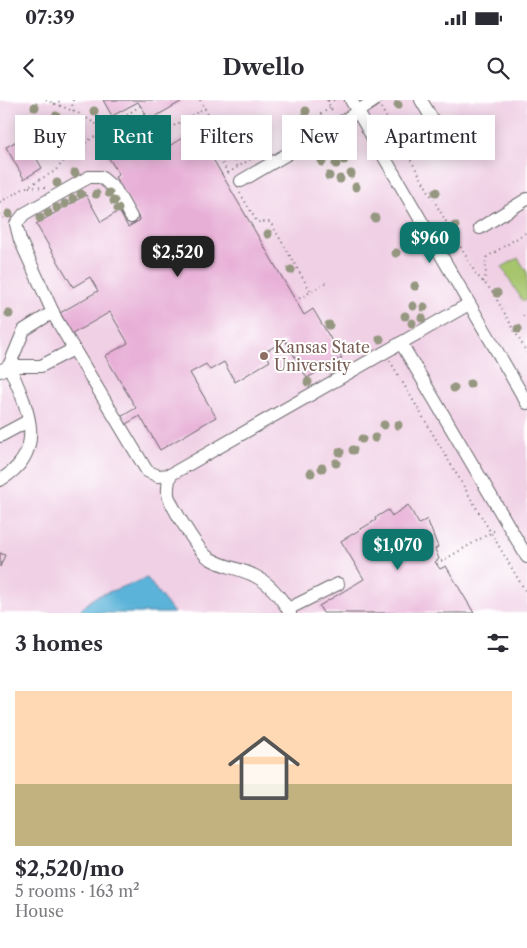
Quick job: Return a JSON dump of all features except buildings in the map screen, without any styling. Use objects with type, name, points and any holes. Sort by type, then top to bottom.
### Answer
[{"type":"street","points":[[421,100],[430,115]]},
{"type":"street","points":[[377,102],[354,106],[527,403]]},
{"type":"street","points":[[236,182],[282,156]]},
{"type":"street","points":[[131,217],[115,189],[101,177],[88,177],[24,214],[16,224],[20,240],[52,312],[147,471],[158,476],[170,475],[470,304]]},
{"type":"street","points":[[480,228],[527,199]]},
{"type":"street","points":[[4,368],[24,330],[52,312]]},
{"type":"street","points":[[401,343],[527,557]]},
{"type":"street","points":[[4,368],[41,366],[74,349]]},
{"type":"street","points":[[0,480],[11,474],[23,462],[31,442],[26,405],[4,368]]},
{"type":"street","points":[[0,436],[28,421]]},
{"type":"street","points":[[170,475],[168,496],[198,546],[208,558],[252,575],[265,583],[280,596],[289,611],[338,584]]},
{"type":"path","points":[[46,100],[74,112],[95,125]]},
{"type":"path","points":[[54,104],[62,100]]},
{"type":"path","points":[[73,100],[74,112]]},
{"type":"path","points":[[200,100],[208,115]]},
{"type":"path","points":[[334,115],[327,101],[335,100]]},
{"type":"path","points":[[377,102],[476,274],[492,291],[527,353]]},
{"type":"path","points":[[126,115],[140,106]]},
{"type":"path","points":[[171,127],[204,108]]},
{"type":"path","points":[[319,115],[330,108]]},
{"type":"path","points":[[0,202],[55,171],[73,151],[95,136]]},
{"type":"path","points":[[220,160],[236,182],[257,222],[270,222],[311,292]]},
{"type":"path","points":[[234,160],[238,167]]},
{"type":"path","points":[[228,173],[249,160]]},
{"type":"path","points":[[483,282],[488,273],[485,261],[487,257],[527,232]]},
{"type":"path","points":[[295,300],[326,283]]},
{"type":"path","points":[[523,316],[527,314]]},
{"type":"path","points":[[385,353],[527,594]]},
{"type":"path","points":[[437,564],[491,533]]},
{"type":"shaded area","name":"Kansas State University","points":[[0,100],[527,100],[527,613],[0,613]]},
{"type":"green space","points":[[518,258],[527,272],[527,299],[523,302],[502,267]]},
{"type":"water","points":[[147,578],[174,613],[77,613],[95,597]]},
{"type":"place","name":"Kansas State University","points":[[264,356]]}]
